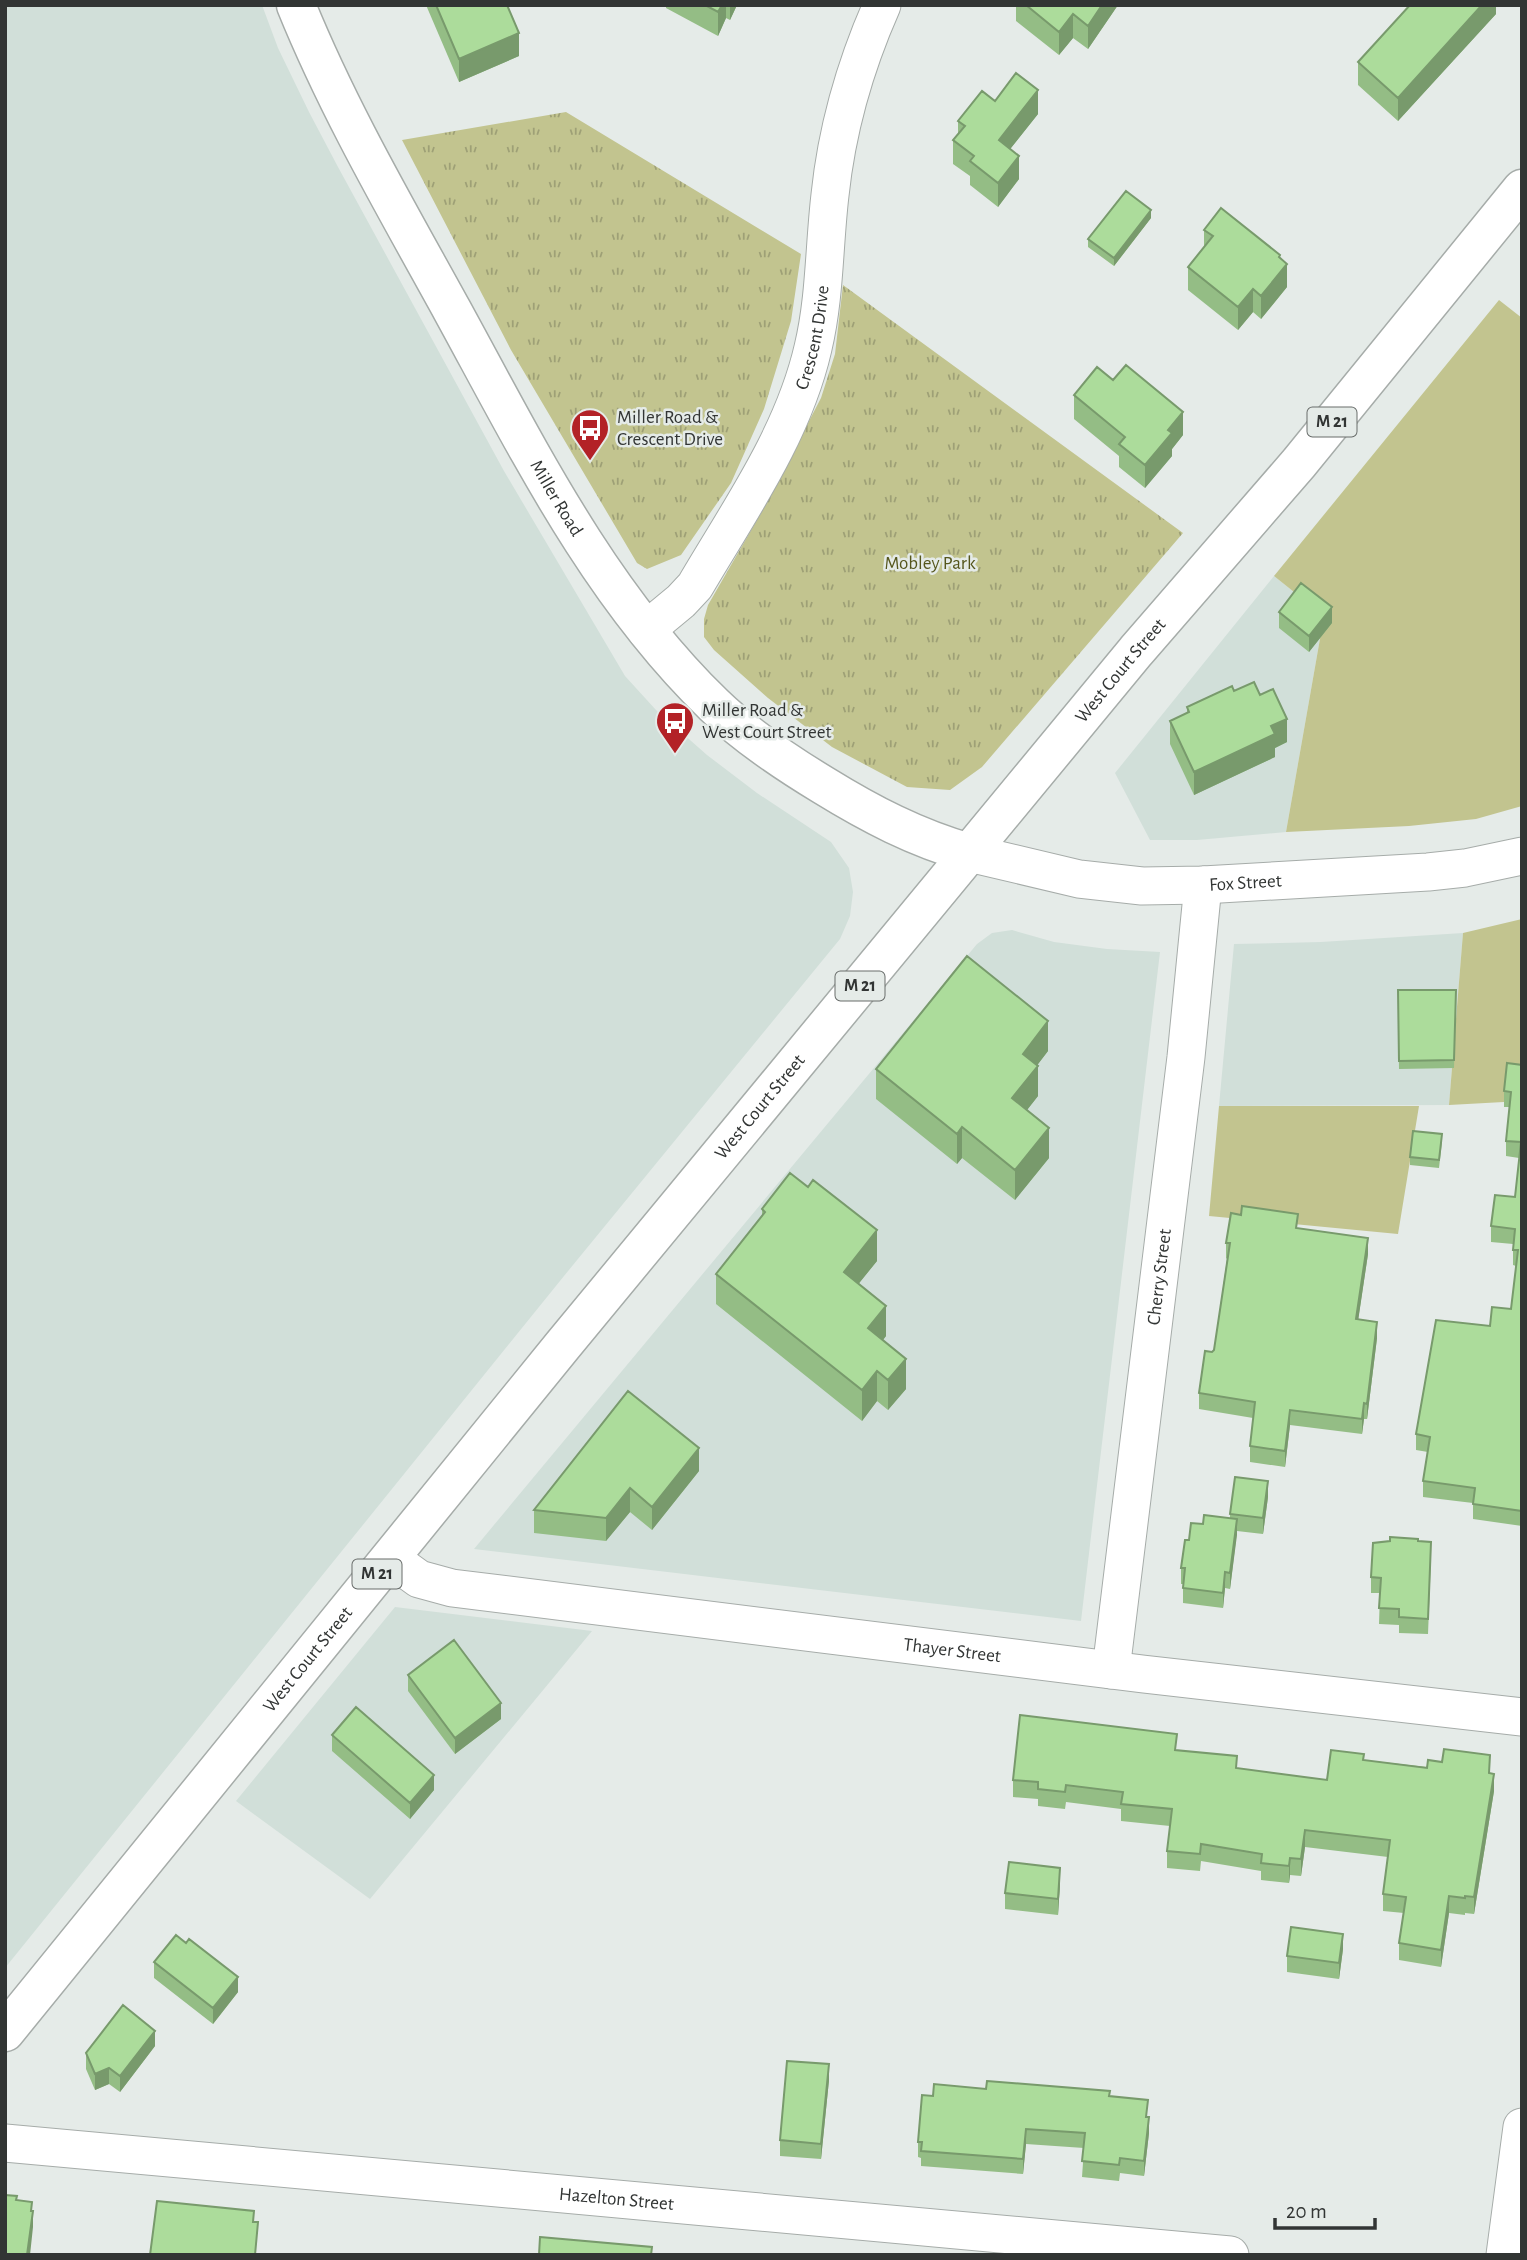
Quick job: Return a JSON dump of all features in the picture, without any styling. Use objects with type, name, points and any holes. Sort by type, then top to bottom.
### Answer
[{"type":"main road","name":"Miller Road","points":[[296,5],[319,61],[351,123],[544,477],[599,567],[646,630],[715,706],[785,760],[883,821],[970,853]]},
{"type":"main road","name":"West Court Street","points":[[5,2032],[390,1558],[1157,625],[1299,463],[1522,189]]},
{"type":"street","name":"Crescent Drive","points":[[646,630],[695,586],[760,474],[797,400],[819,323],[830,197],[845,108],[862,52],[882,5]]},
{"type":"street","name":"Fox Street","points":[[970,853],[1058,875],[1142,886],[1429,872],[1522,856]]},
{"type":"street","name":"Cherry Street","points":[[1111,1670],[1188,1037],[1203,885]]},
{"type":"street","name":"Thayer Street","points":[[390,1558],[419,1579],[444,1587],[1111,1670],[1522,1717]]},
{"type":"street","points":[[1505,2255],[1522,2127]]},
{"type":"street","name":"Hazelton Street","points":[[5,2143],[1230,2255]]},
{"type":"shaded area","points":[[5,5],[262,5],[278,48],[338,167],[504,471],[625,676],[656,710],[707,755],[757,793],[831,842],[849,868],[853,892],[850,916],[840,939],[5,1968]]},
{"type":"shaded area","points":[[1274,576],[1324,616],[1286,832],[1197,840],[1150,840],[1115,773]]},
{"type":"shaded area","points":[[1012,930],[1054,942],[1160,952],[1081,1621],[474,1549],[977,944],[992,933]]},
{"type":"shaded area","points":[[1463,933],[1449,1105],[1219,1106],[1234,944],[1321,942]]},
{"type":"shaded area","points":[[395,1607],[592,1631],[370,1899],[236,1801]]},
{"type":"green space","points":[[566,112],[801,254],[791,321],[764,409],[731,483],[681,555],[647,569],[637,563],[511,350],[402,140]]},
{"type":"green space","name":"Mobley Park","points":[[843,285],[1183,533],[982,767],[950,790],[907,787],[832,747],[768,698],[714,650],[704,637],[704,619],[708,605],[761,513],[821,398],[835,354]]},
{"type":"green space","points":[[1499,300],[1522,318],[1522,806],[1476,819],[1409,826],[1286,832],[1324,616],[1274,576]]},
{"type":"green space","points":[[1522,919],[1522,1101],[1449,1105],[1463,933]]},
{"type":"green space","points":[[1219,1106],[1419,1106],[1398,1234],[1209,1216]]},
{"type":"building","points":[[436,5],[507,5],[519,33],[459,59]]},
{"type":"building","points":[[705,5],[722,5],[718,12]]},
{"type":"building","points":[[1026,5],[1102,5],[1088,26],[1073,14],[1059,32]]},
{"type":"building","points":[[1410,5],[1482,5],[1398,98],[1358,62]]},
{"type":"building","points":[[1016,73],[1038,90],[999,140],[1019,156],[998,183],[970,161],[974,156],[953,140],[965,126],[958,121],[982,91],[995,101]]},
{"type":"building","points":[[1126,191],[1151,210],[1114,258],[1088,239]]},
{"type":"building","points":[[1221,208],[1280,255],[1287,264],[1261,296],[1253,289],[1238,307],[1188,267],[1213,236],[1204,230]]},
{"type":"building","points":[[1126,365],[1183,412],[1168,430],[1172,433],[1145,465],[1119,444],[1125,437],[1074,395],[1097,367],[1113,380]]},
{"type":"building","points":[[1301,583],[1332,607],[1309,636],[1279,612]]},
{"type":"building","points":[[1254,682],[1260,695],[1273,689],[1287,719],[1271,726],[1275,734],[1194,772],[1170,721],[1189,712],[1187,707],[1232,686],[1234,691]]},
{"type":"building","points":[[967,956],[1048,1021],[1023,1054],[1038,1066],[1012,1098],[1049,1128],[1015,1170],[962,1127],[957,1134],[876,1069]]},
{"type":"building","points":[[1398,990],[1456,990],[1454,1060],[1399,1061]]},
{"type":"building","points":[[1507,1063],[1522,1065],[1522,1511],[1473,1504],[1475,1488],[1423,1481],[1430,1437],[1416,1434],[1436,1320],[1490,1326],[1492,1307],[1511,1309],[1518,1250],[1513,1250],[1515,1229],[1491,1226],[1495,1195],[1515,1197],[1521,1142],[1506,1141],[1511,1092],[1504,1091]]},
{"type":"building","points":[[1413,1131],[1442,1134],[1439,1160],[1410,1157]]},
{"type":"building","points":[[790,1173],[808,1187],[813,1180],[877,1230],[844,1272],[886,1306],[868,1328],[906,1359],[888,1380],[877,1371],[862,1390],[716,1274],[765,1212],[762,1209]]},
{"type":"building","points":[[1242,1206],[1298,1214],[1296,1228],[1368,1238],[1356,1319],[1377,1322],[1367,1404],[1364,1403],[1362,1419],[1290,1410],[1285,1451],[1250,1446],[1255,1402],[1199,1393],[1205,1351],[1214,1350],[1230,1243],[1226,1243],[1231,1213],[1241,1215]]},
{"type":"building","points":[[628,1391],[699,1448],[652,1507],[630,1488],[606,1518],[534,1510]]},
{"type":"building","points":[[1235,1477],[1268,1481],[1263,1518],[1230,1514]]},
{"type":"building","points":[[1204,1515],[1237,1519],[1230,1573],[1225,1572],[1223,1593],[1183,1588],[1185,1568],[1181,1568],[1185,1540],[1189,1540],[1191,1523],[1203,1524]]},
{"type":"building","points":[[1390,1537],[1431,1542],[1428,1619],[1399,1617],[1399,1609],[1379,1608],[1381,1578],[1371,1577],[1373,1543],[1390,1541]]},
{"type":"building","points":[[454,1640],[501,1703],[455,1738],[408,1675]]},
{"type":"building","points":[[356,1707],[434,1775],[410,1803],[332,1735]]},
{"type":"building","points":[[1020,1715],[1177,1734],[1175,1750],[1237,1756],[1236,1768],[1327,1780],[1331,1750],[1364,1754],[1363,1760],[1427,1768],[1428,1760],[1442,1762],[1444,1749],[1490,1755],[1489,1773],[1494,1774],[1474,1897],[1449,1896],[1441,1950],[1399,1943],[1406,1897],[1383,1894],[1390,1840],[1305,1830],[1301,1859],[1290,1858],[1289,1866],[1261,1863],[1262,1854],[1201,1844],[1200,1854],[1167,1851],[1172,1809],[1121,1804],[1123,1792],[1066,1785],[1065,1792],[1038,1789],[1038,1782],[1013,1780]]},
{"type":"building","points":[[1009,1862],[1060,1868],[1058,1899],[1005,1893]]},
{"type":"building","points":[[1291,1927],[1343,1934],[1339,1963],[1287,1956]]},
{"type":"building","points":[[176,1935],[186,1943],[189,1939],[238,1977],[213,2008],[154,1962]]},
{"type":"building","points":[[123,2005],[155,2031],[120,2076],[109,2068],[95,2074],[86,2053]]},
{"type":"building","points":[[787,2061],[829,2064],[821,2144],[780,2140]]},
{"type":"building","points":[[987,2081],[1110,2091],[1109,2096],[1148,2100],[1146,2117],[1149,2117],[1144,2161],[1120,2158],[1119,2165],[1082,2161],[1085,2133],[1026,2129],[1023,2159],[921,2151],[922,2142],[918,2142],[922,2095],[933,2096],[934,2084],[986,2089]]},
{"type":"building","points":[[5,2195],[32,2202],[27,2255],[5,2255]]},
{"type":"building","points":[[157,2201],[254,2211],[253,2222],[258,2222],[255,2255],[150,2255]]},
{"type":"building","points":[[540,2237],[652,2247],[651,2255],[539,2255]]},
{"type":"place","name":"Miller Road & Crescent Drive","points":[[590,462]]},
{"type":"place","name":"Miller Road & West Court Street","points":[[675,755]]}]
